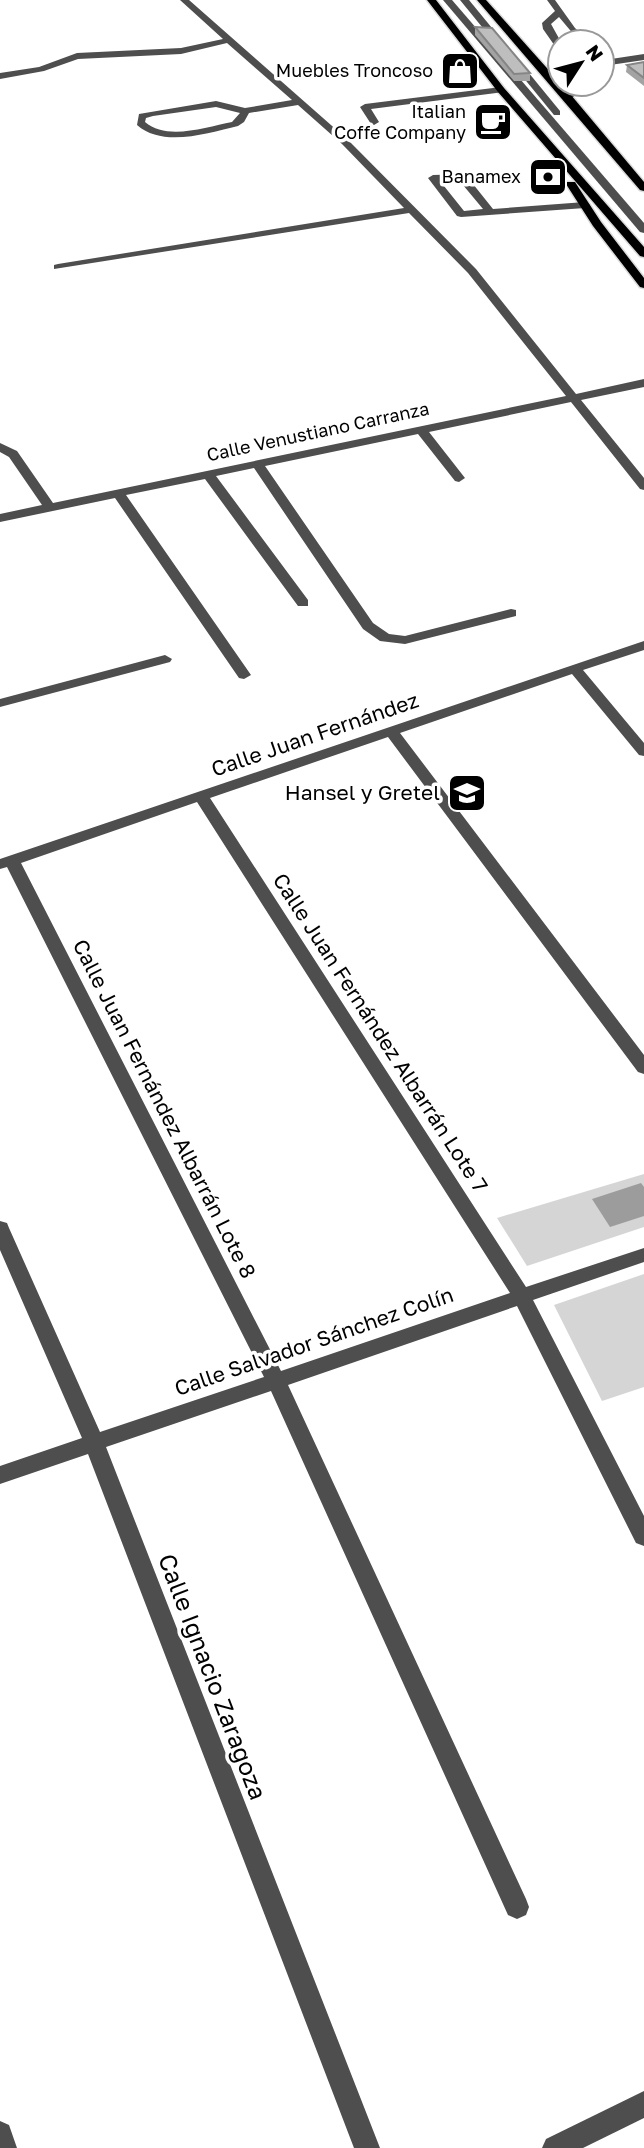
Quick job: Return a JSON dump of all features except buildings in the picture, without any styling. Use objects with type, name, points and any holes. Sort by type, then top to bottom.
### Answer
[{"type":"main road","points":[[481,0],[546,72]]},
{"type":"main road","points":[[431,1],[501,90],[641,251]]},
{"type":"main road","points":[[569,98],[644,188]]},
{"type":"main road","points":[[543,139],[585,205],[644,285]]},
{"type":"main road","points":[[614,151],[644,180]]},
{"type":"street","points":[[184,0],[345,142],[472,271],[644,486]]},
{"type":"street","points":[[447,0],[644,230]]},
{"type":"street","points":[[464,0],[644,214]]},
{"type":"street","points":[[551,0],[570,28]]},
{"type":"street","points":[[547,28],[546,23],[558,13]]},
{"type":"street","points":[[0,76],[41,69],[77,56],[181,51],[229,40]]},
{"type":"street","points":[[616,61],[644,57]]},
{"type":"street","points":[[374,122],[365,107],[501,90]]},
{"type":"street","points":[[244,111],[241,120],[235,124],[178,134],[159,134],[147,130],[140,123],[142,117],[152,113],[216,104],[244,111],[300,102]]},
{"type":"street","points":[[489,211],[461,176],[433,178],[457,213],[467,215],[489,211],[507,213],[585,205]]},
{"type":"street","points":[[58,267],[411,209]]},
{"type":"street","name":"Calle Venustiano Carranza","points":[[0,518],[644,383]]},
{"type":"street","points":[[420,428],[458,478]]},
{"type":"street","points":[[0,447],[13,454],[49,507]]},
{"type":"street","points":[[257,463],[368,626],[385,638],[405,639],[511,613]]},
{"type":"street","points":[[208,474],[303,603]]},
{"type":"street","points":[[118,493],[244,675]]},
{"type":"street","name":"Calle Juan Fernández","points":[[6,863],[644,645]]},
{"type":"street","points":[[0,703],[165,659]]},
{"type":"street","points":[[574,668],[644,752]]},
{"type":"street","points":[[391,731],[644,1068]]},
{"type":"street","name":"Calle Juan Fernández Albarrán Lote 7","points":[[201,796],[521,1295],[644,1537]]},
{"type":"street","name":"Calle Juan Fernández Albarrán Lote 8","points":[[6,863],[275,1378],[517,1907]]},
{"type":"street","name":"Calle Ignacio Zaragoza","points":[[0,1228],[94,1443],[367,2148]]},
{"type":"street","name":"Calle Salvador Sánchez Colín","points":[[0,1475],[275,1378],[644,1255]]},
{"type":"street","points":[[555,2148],[644,2104]]},
{"type":"street","points":[[0,2134],[4,2148]]},
{"type":"shaded area","points":[[644,1174],[644,1227],[527,1266],[497,1218]]},
{"type":"shaded area","points":[[641,1183],[644,1187],[644,1216],[610,1227],[592,1199]]},
{"type":"shaded area","points":[[644,1274],[644,1387],[602,1401],[554,1305]]},
{"type":"place","name":"Muebles Troncoso","points":[[460,71]]},
{"type":"place","name":"Italian Coffe Company","points":[[493,122]]},
{"type":"place","name":"Banamex","points":[[548,177]]},
{"type":"place","name":"Hansel y Gretel","points":[[467,793]]}]
